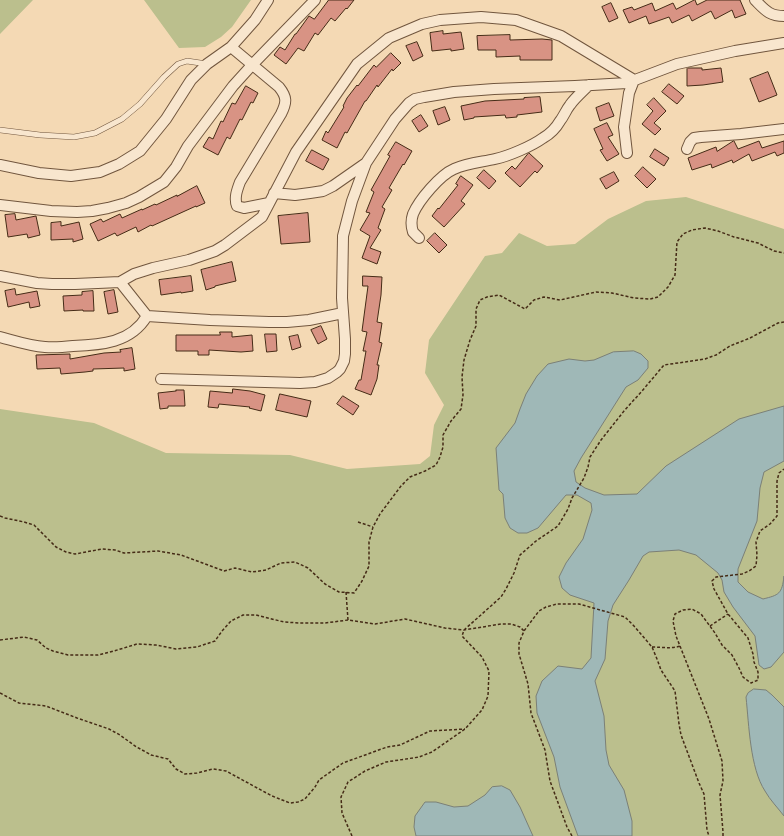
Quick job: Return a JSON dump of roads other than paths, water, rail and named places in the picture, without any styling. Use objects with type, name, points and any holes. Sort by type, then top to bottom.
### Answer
[{"type":"street","points":[[0,166],[39,173],[71,176],[100,172],[119,164],[140,151],[166,119],[190,80],[207,64],[231,47],[255,20],[268,0]]},
{"type":"street","points":[[0,205],[51,211],[92,211],[126,203],[164,182],[176,167],[188,146],[233,86],[315,0]]},
{"type":"street","points":[[756,0],[772,15],[784,16]]},
{"type":"street","points":[[0,276],[37,283],[52,284],[120,282],[134,274],[189,260],[215,251],[262,217],[296,152],[357,64],[389,38],[422,24],[440,20],[481,17],[516,20],[561,36],[634,80]]},
{"type":"street","points":[[161,379],[300,383],[328,378],[340,369],[344,361],[345,354],[342,298],[343,236],[352,201],[366,163],[395,119],[409,103],[415,99],[454,92],[627,83],[678,64],[734,51],[784,43]]},
{"type":"street","points":[[231,47],[279,87],[284,92],[286,100],[285,107],[240,182],[237,189],[235,202],[237,206],[244,208],[269,203]]},
{"type":"street","points":[[627,153],[624,127],[629,93],[634,80]]},
{"type":"street","points":[[419,238],[412,232],[411,224],[413,215],[418,204],[440,179],[452,169],[497,158],[541,140],[550,134],[561,121],[571,104],[589,86]]},
{"type":"street","points":[[687,149],[690,142],[694,138],[784,129]]},
{"type":"street","points":[[274,193],[295,195],[323,191],[333,186],[366,163]]},
{"type":"street","points":[[120,282],[147,316],[268,322],[298,321],[343,313]]},
{"type":"street","points":[[0,337],[46,347],[96,345],[109,343],[120,339],[138,327],[147,316]]},
{"type":"lane","points":[[0,130],[40,135],[74,137],[95,133],[122,119],[140,104],[178,64],[187,60],[207,64]]},
{"type":"water","points":[[634,351],[641,354],[648,361],[648,368],[638,380],[626,387],[581,458],[574,471],[576,482],[585,488],[604,495],[637,494],[666,466],[739,419],[784,406],[784,461],[764,472],[760,488],[757,521],[738,569],[738,582],[748,592],[763,599],[779,593],[784,576],[784,652],[771,667],[764,669],[759,665],[755,636],[733,607],[724,592],[722,580],[718,573],[696,555],[679,550],[649,552],[643,556],[613,605],[608,621],[605,659],[595,681],[604,716],[606,750],[609,765],[624,790],[632,821],[632,836],[578,836],[560,787],[554,757],[537,713],[536,696],[542,681],[558,666],[582,669],[591,658],[594,603],[570,595],[562,588],[559,577],[566,563],[583,539],[592,510],[591,503],[577,495],[566,495],[538,528],[527,533],[518,533],[510,528],[505,518],[503,494],[499,490],[496,448],[515,423],[526,394],[537,376],[548,364],[569,359],[585,361],[594,360],[613,352]]},
{"type":"water","points":[[754,689],[766,690],[784,707],[784,816],[760,782],[753,759],[746,697],[748,693]]},
{"type":"water","points":[[502,786],[510,790],[520,807],[533,836],[416,836],[414,827],[415,816],[425,802],[436,802],[454,807],[468,806],[485,795],[492,787]]}]
